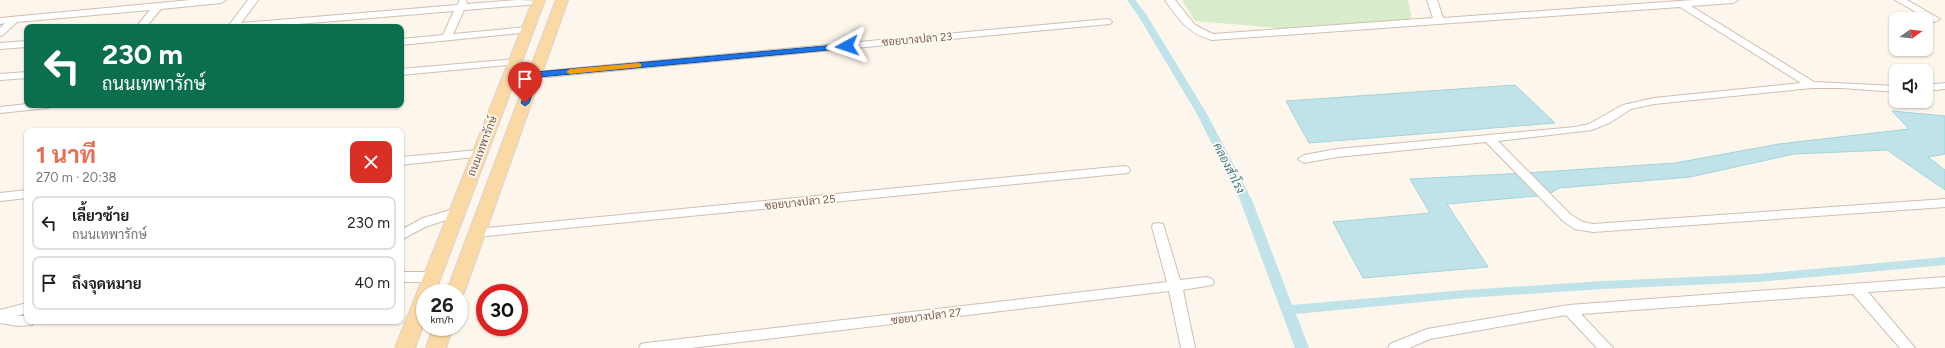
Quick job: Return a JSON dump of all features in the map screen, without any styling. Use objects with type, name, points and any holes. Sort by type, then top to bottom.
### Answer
[{"type":"main road","name":"ถนนเทพารักษ์","points":[[430,284],[539,0]]},
{"type":"main road","points":[[458,284],[536,75],[562,0]]},
{"type":"main road","name":"ถนนเทพารักษ์","points":[[405,348],[416,320]]},
{"type":"main road","points":[[436,348],[440,336]]},
{"type":"street","points":[[0,21],[221,0]]},
{"type":"street","points":[[235,24],[253,0]]},
{"type":"street","points":[[263,24],[463,4],[539,0]]},
{"type":"street","points":[[1170,0],[1190,27],[1198,33],[1212,37],[1733,0]]},
{"type":"street","points":[[1432,0],[1439,21]]},
{"type":"street","points":[[1669,0],[1683,4],[1812,85]]},
{"type":"street","points":[[1900,0],[1935,19]]},
{"type":"street","points":[[447,37],[463,4]]},
{"type":"street","points":[[143,24],[158,6]]},
{"type":"street","points":[[0,33],[14,20]]},
{"type":"street","name":"ซอยบางปลา 23","points":[[536,75],[1107,22]]},
{"type":"street","points":[[404,42],[528,30]]},
{"type":"street","points":[[0,46],[24,44]]},
{"type":"street","points":[[404,72],[515,62]]},
{"type":"street","points":[[0,77],[24,75]]},
{"type":"street","points":[[1304,159],[1337,153],[1575,130],[1592,127],[1607,120],[1627,107],[1654,101],[1812,85],[1842,85],[1889,88]]},
{"type":"street","points":[[1933,87],[1945,86]]},
{"type":"street","points":[[0,110],[24,108]]},
{"type":"street","points":[[1490,139],[1567,218],[1580,226],[1593,228],[1945,203]]},
{"type":"street","points":[[404,161],[479,154]]},
{"type":"street","name":"ซอยบางปลา 25","points":[[476,233],[1124,170]]},
{"type":"street","points":[[0,197],[24,194]]},
{"type":"street","points":[[404,234],[412,227],[424,222],[457,212]]},
{"type":"street","points":[[1158,227],[1175,286],[1188,348]]},
{"type":"street","points":[[404,277],[432,277]]},
{"type":"street","name":"ซอยบางปลา 27","points":[[646,348],[1207,282]]},
{"type":"street","points":[[1395,348],[1427,334],[1569,310],[1858,290],[1945,282]]},
{"type":"street","points":[[1858,290],[1908,348]]},
{"type":"street","points":[[0,316],[24,309]]},
{"type":"street","points":[[1569,310],[1606,348]]},
{"type":"street","points":[[0,316],[18,322],[24,321]]},
{"type":"green space","points":[[1182,0],[1408,0],[1412,20],[1300,30],[1195,21]]},
{"type":"water","points":[[1515,85],[1555,123],[1309,143],[1286,101]]},
{"type":"water","points":[[1892,111],[1945,116],[1945,154],[1928,157],[1945,170],[1945,190],[1887,150],[1794,154],[1690,177],[1559,188],[1548,195],[1447,204],[1488,267],[1363,278],[1333,222],[1430,213],[1410,179],[1675,163],[1779,144],[1909,129]]},
{"type":"waterway","name":"คลองสำโรง","points":[[1131,0],[1143,16],[1202,114],[1246,200],[1302,348]]},
{"type":"waterway","points":[[1288,310],[1465,294],[1603,285],[1758,278],[1945,261]]},
{"type":"slow traffic","points":[[570,72],[638,65]]},
{"type":"route","points":[[525,103],[536,75],[847,46]]}]
